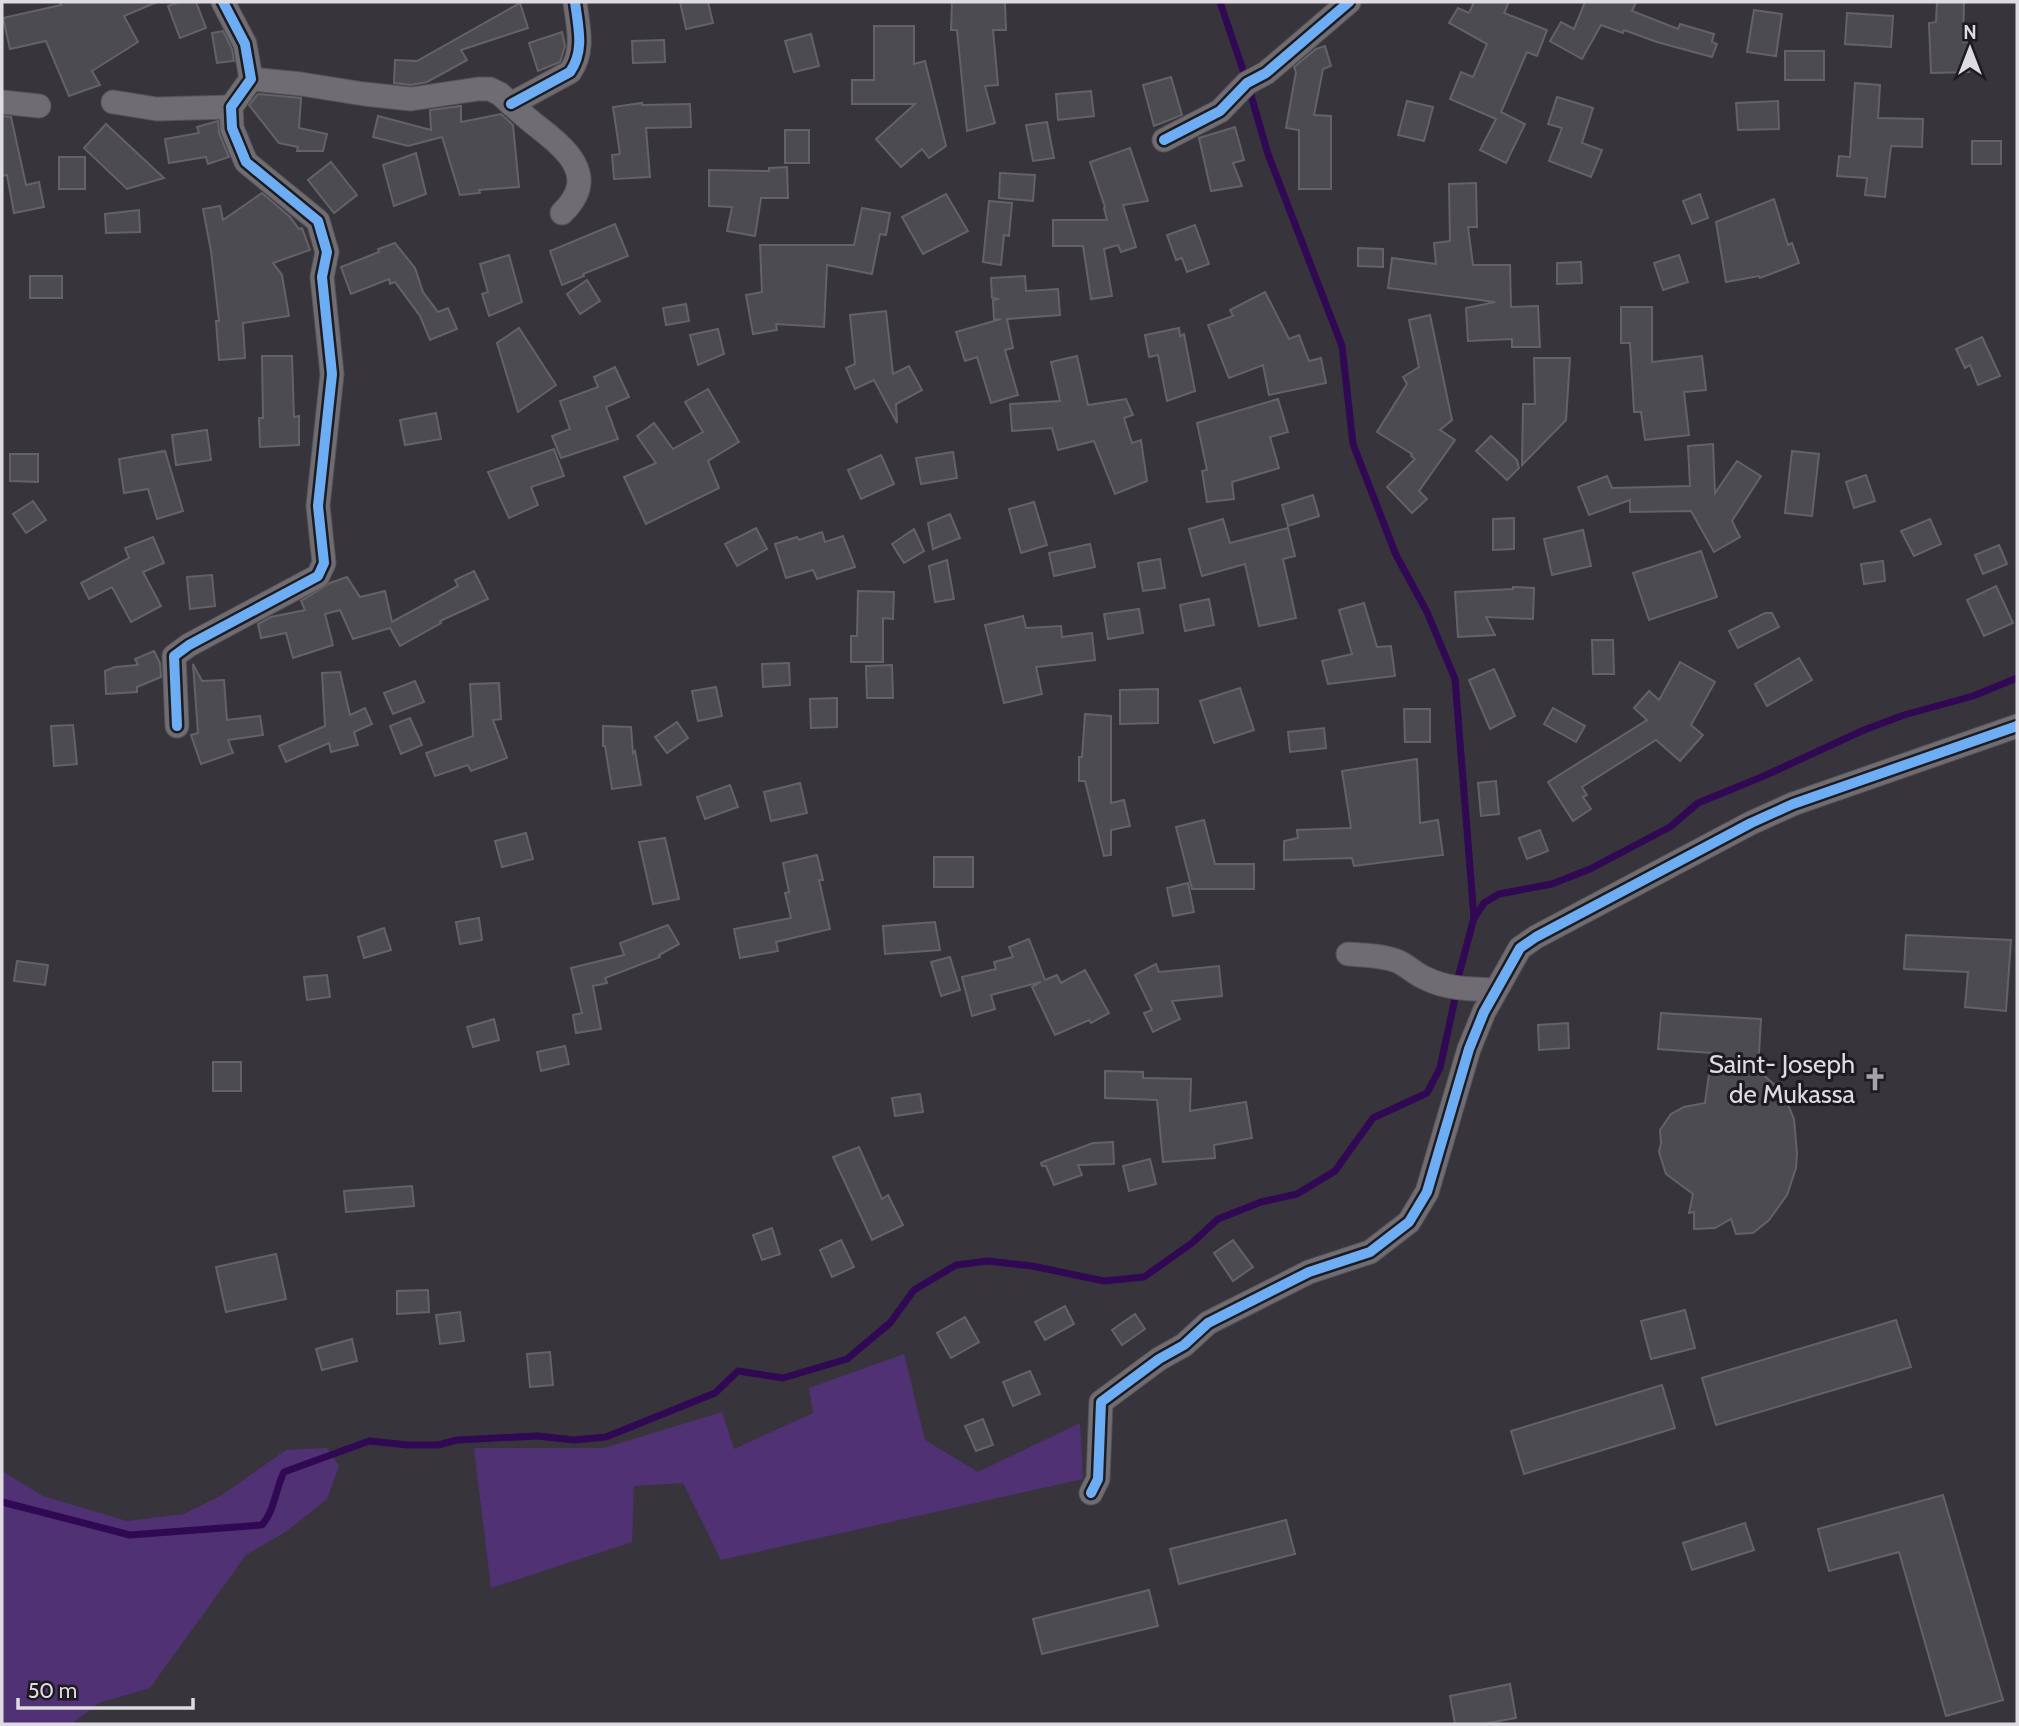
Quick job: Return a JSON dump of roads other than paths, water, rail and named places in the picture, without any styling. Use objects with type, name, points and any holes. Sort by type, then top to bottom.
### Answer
[{"type":"street","points":[[177,726],[174,656],[189,645],[318,576],[324,562],[318,506],[332,374],[322,276],[327,253],[318,222],[246,162],[232,128],[231,107],[251,79],[245,44],[223,2]]},
{"type":"street","points":[[511,104],[570,72],[576,64],[580,47],[575,2]]},
{"type":"street","points":[[1164,140],[1220,111],[1247,83],[1266,73],[1349,2]]},
{"type":"street","points":[[251,79],[301,83],[411,99],[490,89],[500,94],[555,139],[572,157],[579,180],[575,200],[562,213]]},
{"type":"street","points":[[2,102],[39,106]]},
{"type":"street","points":[[114,102],[158,109],[231,107]]},
{"type":"street","points":[[1091,1493],[1098,1479],[1101,1402],[1159,1359],[1184,1345],[1208,1322],[1309,1272],[1370,1252],[1409,1222],[1427,1192],[1469,1049],[1495,990],[1520,948],[1751,823],[1793,804],[2017,726]]},
{"type":"street","points":[[1348,954],[1398,961],[1425,979],[1442,984],[1463,989],[1495,990]]},
{"type":"waterway","points":[[1220,2],[1245,76]]},
{"type":"waterway","points":[[1250,92],[1268,154],[1342,346],[1353,444],[1396,555],[1427,612],[1455,679],[1474,918]]},
{"type":"waterway","points":[[1458,978],[1474,918],[1484,903],[1499,894],[1552,884],[1590,869],[1670,827],[1698,803],[1864,730],[1904,715],[1973,696],[2017,678]]},
{"type":"waterway","points":[[2,1502],[130,1535],[262,1525],[270,1513],[284,1472],[369,1441],[438,1445],[457,1440],[537,1436],[574,1440],[606,1437],[715,1393],[738,1371],[783,1378],[847,1359],[890,1323],[914,1290],[956,1265],[988,1261],[1032,1266],[1104,1281],[1144,1277],[1192,1243],[1218,1219],[1261,1202],[1297,1194],[1335,1171],[1373,1118],[1427,1093],[1440,1068],[1456,994]]},
{"type":"place","name":"Saint- Joseph de Mukassa","points":[[1875,1079]]}]
